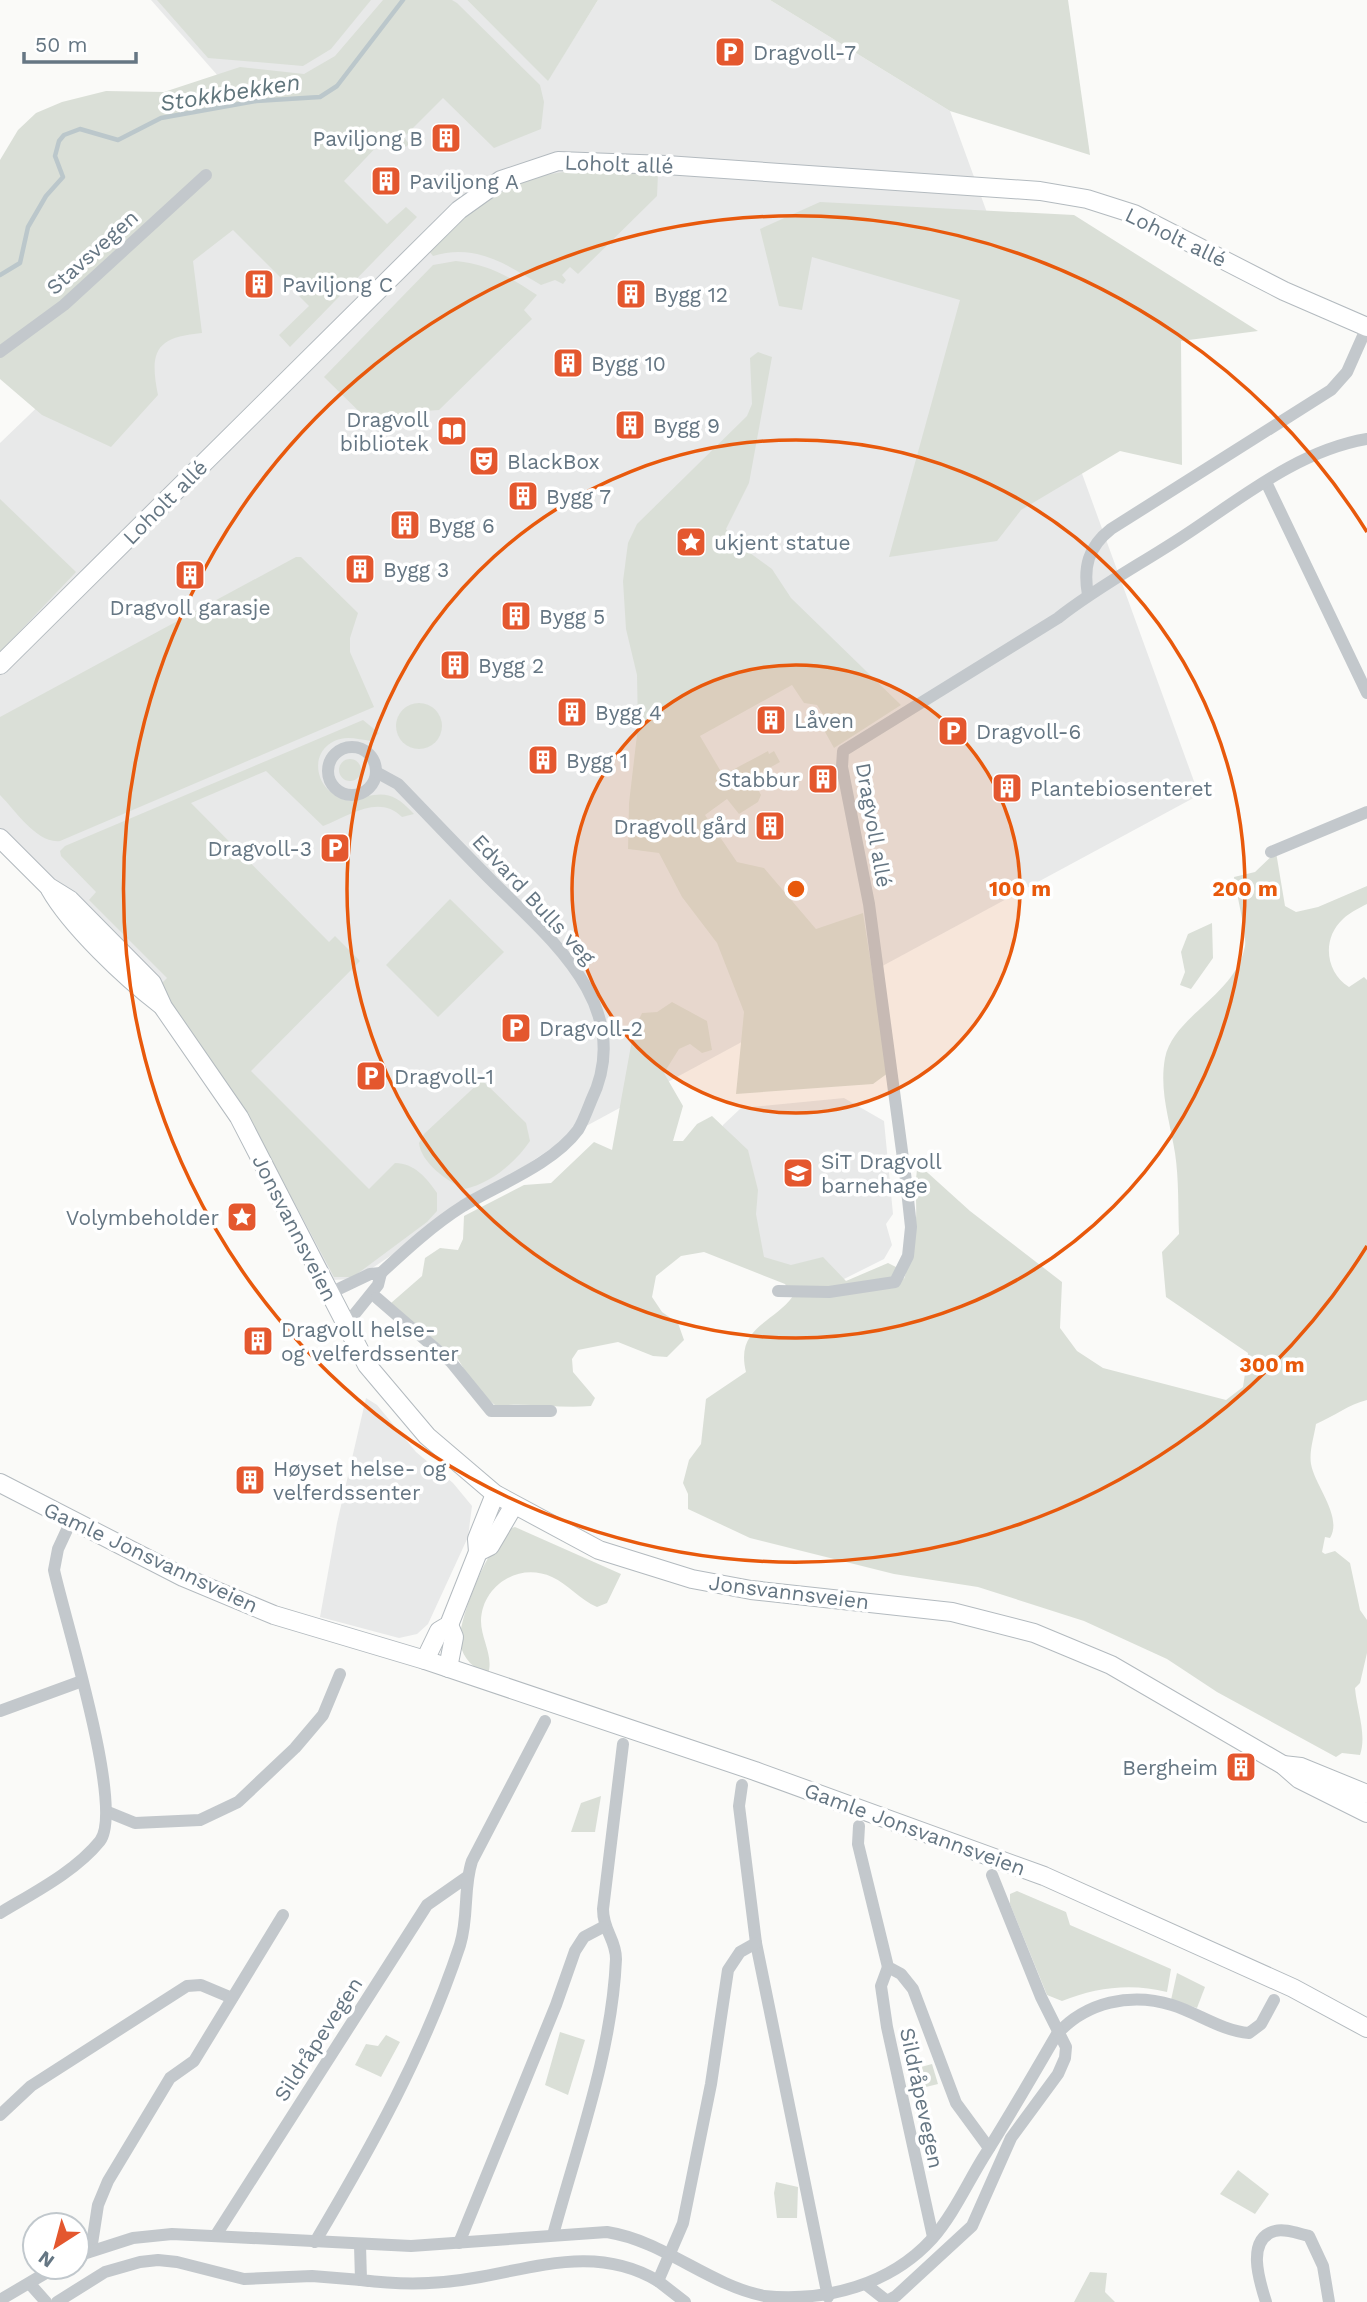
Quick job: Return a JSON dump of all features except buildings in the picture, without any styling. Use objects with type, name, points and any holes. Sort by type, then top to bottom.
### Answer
[{"type":"street","name":"Loholt allé","points":[[0,665],[459,210],[501,180],[558,161],[666,165],[1040,191],[1087,199],[1134,214],[1284,291],[1367,327]]},
{"type":"street","name":"Stavsvegen","points":[[0,352],[64,306],[206,175]]},
{"type":"street","points":[[1088,595],[1085,568],[1097,541],[1111,529],[1331,390],[1347,372],[1367,327]]},
{"type":"street","name":"Dragvoll allé","points":[[778,1291],[830,1292],[895,1282],[908,1256],[911,1227],[900,1131],[869,904],[842,767],[843,751],[1058,618],[1088,595],[1266,482],[1323,451],[1367,439]]},
{"type":"street","points":[[1266,482],[1367,693]]},
{"type":"street","name":"Edvard Bulls veg","points":[[345,1326],[378,1285],[381,1273],[417,1240],[461,1207],[530,1169],[577,1131],[598,1088],[605,1053],[600,1017],[580,974],[554,943],[398,784],[376,772]]},
{"type":"street","points":[[1271,852],[1348,823],[1367,812]]},
{"type":"street","name":"Jonsvannsveien","points":[[0,838],[49,887],[61,908],[142,990],[163,1007],[239,1117],[367,1365],[404,1411],[495,1494],[599,1550],[692,1578],[751,1590],[952,1612],[1034,1633],[1111,1665],[1283,1765],[1299,1779],[1367,1813]]},
{"type":"street","name":"Edvard Bulls veg","points":[[328,1294],[370,1274],[381,1273]]},
{"type":"street","points":[[377,1298],[451,1362],[491,1411],[551,1411]]},
{"type":"street","name":"Gamle Jonsvannsveien","points":[[0,1483],[183,1577],[274,1615],[425,1660],[975,1849],[1125,1910],[1293,1988],[1367,2028]]},
{"type":"street","points":[[425,1660],[439,1631],[449,1625],[478,1552],[477,1539],[495,1494]]},
{"type":"street","points":[[478,1552],[489,1546],[514,1505]]},
{"type":"street","points":[[0,1913],[72,1867],[101,1839],[108,1812],[101,1765],[54,1570],[58,1549],[71,1521]]},
{"type":"street","points":[[448,1668],[454,1637],[449,1625]]},
{"type":"street","points":[[108,1812],[135,1824],[189,1821],[200,1820],[238,1802],[295,1748],[323,1715],[340,1674]]},
{"type":"street","points":[[0,1711],[82,1681]]},
{"type":"street","name":"Sildråpevegen","points":[[315,2242],[375,2140],[431,2022],[465,1928],[467,1877],[545,1721]]},
{"type":"street","points":[[553,2235],[608,2024],[616,1952],[603,1927],[623,1744]]},
{"type":"street","name":"Jonsvannsveien","points":[[1283,1765],[1301,1767],[1367,1794]]},
{"type":"street","points":[[742,1785],[738,1806],[756,1943],[828,2297]]},
{"type":"street","points":[[859,1826],[858,1844],[888,1967]]},
{"type":"street","points":[[868,2286],[887,2302],[906,2288],[972,2226],[1011,2138],[1058,2074],[1066,2047],[1057,2034],[992,1875]]},
{"type":"street","name":"Sildråpevegen","points":[[216,2235],[427,1905],[467,1877]]},
{"type":"street","points":[[91,2250],[98,2205],[108,2181],[170,2078],[194,2061],[283,1915]]},
{"type":"street","points":[[459,2243],[556,2005],[575,1951],[589,1934],[603,1927]]},
{"type":"street","points":[[658,2281],[681,2233],[715,2064],[731,1963],[744,1948],[756,1943]]},
{"type":"street","name":"Sildråpevegen","points":[[933,2237],[895,2065],[881,1986],[888,1967],[901,1973],[913,1989],[956,2104],[989,2148]]},
{"type":"street","points":[[0,2115],[31,2086],[187,1986],[201,1985],[232,1998]]},
{"type":"street","name":"Sildråpevegen","points":[[91,2250],[133,2238],[216,2235],[360,2245],[459,2243],[553,2235],[620,2234],[671,2254],[720,2281],[763,2295],[807,2300],[828,2297],[868,2286],[905,2263],[933,2237],[1057,2034],[1072,2019],[1097,2005],[1126,2000],[1173,2005],[1231,2029],[1249,2033],[1261,2024],[1274,2000]]},
{"type":"street","points":[[1266,2302],[1256,2258],[1267,2237],[1274,2231],[1309,2236],[1323,2266],[1329,2302]]},
{"type":"street","points":[[360,2245],[361,2280]]},
{"type":"street","points":[[57,2302],[105,2272],[140,2262],[177,2262],[244,2279],[325,2277],[425,2284],[473,2279],[557,2261],[601,2261],[635,2270],[658,2281],[685,2302]]},
{"type":"street","points":[[0,2300],[35,2281]]},
{"type":"street","points":[[30,2284],[46,2302]]},
{"type":"shaded area","points":[[151,0],[467,0],[548,80],[598,0],[770,0],[950,111],[1199,795],[577,1131],[356,1279],[330,1280],[197,1053],[0,838],[0,443],[293,161]]},
{"type":"shaded area","points":[[157,0],[371,0],[331,49],[303,66],[208,58]]},
{"type":"shaded area","points":[[383,0],[452,0],[457,3],[540,85],[544,102],[541,129],[494,148],[443,98],[404,137],[409,144],[398,154],[383,140],[344,181],[387,224],[406,207],[417,217],[290,347],[279,335],[309,306],[233,230],[193,261],[202,333],[174,338],[159,349],[155,367],[158,395],[111,447],[42,415],[0,379],[0,160],[18,130],[36,113],[62,102],[106,91],[164,92],[240,67],[304,74],[335,56]]},
{"type":"shaded area","points":[[467,0],[598,0],[548,81]]},
{"type":"shaded area","points":[[770,0],[1068,0],[1090,155],[950,111]]},
{"type":"shaded area","points":[[585,169],[658,174],[657,196],[578,274],[570,267],[562,275],[566,280],[563,284],[555,280],[541,285],[503,263],[476,254],[463,252],[433,256],[429,251],[475,208],[505,187],[534,178]]},
{"type":"shaded area","points":[[820,202],[1074,215],[1258,331],[1181,341],[1182,465],[1120,451],[1021,510],[997,541],[889,557],[960,300],[812,257],[802,310],[779,306],[760,229]]},
{"type":"shaded area","points":[[456,261],[498,272],[537,295],[524,310],[532,319],[439,410],[410,412],[391,430],[378,430],[324,377],[433,265]]},
{"type":"shaded area","points":[[758,352],[772,357],[749,483],[726,529],[735,542],[772,569],[791,598],[901,705],[834,748],[820,723],[826,719],[817,705],[804,703],[792,685],[700,736],[723,775],[768,751],[769,754],[774,751],[780,762],[752,778],[761,795],[758,802],[739,814],[727,799],[705,815],[737,862],[764,868],[816,929],[863,913],[888,1073],[873,1084],[736,1094],[744,1012],[717,943],[682,897],[659,853],[628,849],[629,803],[638,726],[637,675],[626,629],[623,581],[628,543],[637,524],[747,416],[752,404],[750,358]]},
{"type":"shaded area","points":[[0,499],[76,572],[0,652]]},
{"type":"shaded area","points":[[296,557],[301,557],[358,613],[350,638],[350,652],[374,707],[60,841],[51,840],[35,832],[0,795],[0,717]]},
{"type":"shaded area","points":[[419,703],[435,710],[442,726],[435,742],[419,749],[403,742],[396,726],[403,710]]},
{"type":"shaded area","points":[[363,720],[379,733],[371,741],[348,738],[335,741],[326,747],[318,766],[320,777],[336,796],[349,801],[377,795],[391,796],[414,814],[402,817],[393,810],[374,807],[354,812],[323,826],[266,771],[191,803],[329,942],[335,936],[360,961],[251,1071],[369,1189],[395,1163],[419,1172],[437,1193],[437,1211],[427,1222],[353,1277],[334,1277],[251,1121],[158,987],[167,978],[89,900],[96,892],[61,856],[60,851],[65,846]]},
{"type":"shaded area","points":[[350,759],[358,762],[361,770],[358,778],[350,781],[342,778],[339,770],[342,762]]},
{"type":"shaded area","points":[[1276,852],[1285,906],[1296,912],[1318,907],[1367,886],[1367,904],[1348,915],[1336,927],[1331,936],[1329,955],[1335,973],[1349,987],[1364,977],[1367,980],[1367,1400],[1316,1424],[1311,1449],[1313,1473],[1327,1501],[1333,1521],[1333,1530],[1330,1538],[1325,1537],[1322,1552],[1325,1554],[1335,1551],[1350,1563],[1360,1610],[1367,1620],[1367,1653],[1360,1683],[1355,1688],[1362,1731],[1360,1755],[1342,1753],[1336,1757],[1217,1692],[1167,1659],[1084,1621],[978,1587],[894,1574],[750,1538],[688,1509],[688,1494],[683,1483],[689,1460],[701,1444],[706,1399],[746,1372],[744,1357],[751,1336],[793,1296],[785,1284],[704,1252],[681,1256],[656,1276],[652,1297],[662,1312],[678,1323],[684,1340],[667,1357],[653,1356],[618,1342],[578,1350],[572,1359],[573,1372],[595,1398],[591,1406],[579,1407],[496,1406],[475,1388],[458,1359],[391,1303],[422,1276],[425,1258],[440,1248],[458,1250],[463,1239],[464,1216],[524,1185],[551,1183],[594,1142],[612,1150],[634,1029],[642,1013],[657,1012],[672,1002],[707,1021],[712,1050],[702,1053],[690,1044],[679,1049],[664,1073],[683,1106],[673,1141],[683,1141],[697,1124],[712,1116],[748,1150],[758,1190],[756,1214],[764,1257],[791,1265],[823,1257],[846,1281],[888,1263],[900,1269],[904,1279],[915,1234],[918,1164],[970,1211],[1062,1282],[1060,1328],[1077,1351],[1103,1368],[1226,1400],[1243,1387],[1248,1353],[1166,1297],[1162,1252],[1179,1234],[1176,1163],[1163,1082],[1165,1058],[1170,1043],[1180,1030],[1218,992],[1239,963],[1245,941],[1234,877],[1255,872]]},
{"type":"shaded area","points":[[450,899],[504,952],[438,1017],[386,965]]},
{"type":"shaded area","points":[[1212,923],[1213,958],[1191,989],[1180,985],[1185,972],[1181,952],[1188,934]]},
{"type":"shaded area","points":[[482,1080],[526,1123],[530,1141],[502,1171],[465,1189],[444,1177],[430,1164],[419,1143],[424,1134]]},
{"type":"shaded area","name":"SiT Dragvoll barnehage","points":[[844,1098],[884,1121],[893,1214],[886,1224],[892,1245],[884,1259],[842,1280],[724,1252],[698,1194],[723,1125],[741,1108]]},
{"type":"shaded area","points":[[366,1398],[377,1405],[416,1452],[453,1483],[472,1506],[468,1537],[428,1624],[417,1634],[399,1638],[320,1617],[337,1523]]},
{"type":"shaded area","points":[[515,1527],[621,1574],[607,1603],[597,1607],[558,1580],[540,1573],[527,1572],[504,1580],[495,1587],[483,1608],[481,1621],[489,1661],[488,1674],[466,1659],[461,1649],[461,1632],[470,1598],[487,1560],[506,1532]]},
{"type":"shaded area","points":[[601,1796],[595,1832],[571,1832],[581,1803]]},
{"type":"shaded area","points":[[1017,1891],[1066,1912],[1070,1925],[1171,1969],[1167,1992],[1114,1988],[1088,1992],[1062,2001],[1047,1995],[1010,1904],[1010,1894]]},
{"type":"shaded area","points":[[1177,1973],[1205,1987],[1197,2008],[1171,2000]]},
{"type":"shaded area","points":[[560,2032],[585,2040],[568,2095],[545,2085]]},
{"type":"shaded area","points":[[386,2035],[400,2042],[381,2077],[355,2065],[366,2044],[378,2046]]},
{"type":"shaded area","points":[[932,2064],[938,2084],[918,2089],[914,2069]]},
{"type":"shaded area","points":[[1238,2170],[1269,2194],[1255,2214],[1220,2194]]},
{"type":"shaded area","points":[[776,2182],[798,2187],[797,2218],[777,2218],[774,2193]]},
{"type":"shaded area","points":[[1090,2272],[1107,2273],[1105,2292],[1115,2302],[1074,2302]]},
{"type":"waterway","name":"Stokkbekken","points":[[0,275],[20,263],[28,227],[46,196],[63,177],[55,156],[59,141],[64,135],[80,129],[118,140],[161,118],[256,101],[320,97],[337,86],[403,0]]},
{"type":"place","name":"Dragvoll-7","points":[[730,52]]},
{"type":"place","name":"Paviljong B","points":[[446,138]]},
{"type":"place","name":"Paviljong A","points":[[386,181]]},
{"type":"place","name":"Paviljong C","points":[[259,284]]},
{"type":"place","name":"Bygg 12","points":[[631,294]]},
{"type":"place","name":"Bygg 10","points":[[568,363]]},
{"type":"place","name":"Bygg 9","points":[[630,425]]},
{"type":"place","name":"Dragvoll bibliotek","points":[[452,431]]},
{"type":"place","name":"BlackBox","points":[[484,461]]},
{"type":"place","name":"Bygg 7","points":[[523,496]]},
{"type":"place","name":"Bygg 6","points":[[405,525]]},
{"type":"place","name":"ukjent statue","points":[[691,542]]},
{"type":"place","name":"Bygg 3","points":[[360,569]]},
{"type":"place","name":"Dragvoll garasje","points":[[190,575]]},
{"type":"place","name":"Bygg 5","points":[[516,616]]},
{"type":"place","name":"Bygg 2","points":[[455,665]]},
{"type":"place","name":"Bygg 4","points":[[572,712]]},
{"type":"place","name":"Låven","points":[[771,720]]},
{"type":"place","name":"Dragvoll-6","points":[[953,731]]},
{"type":"place","name":"Bygg 1","points":[[543,760]]},
{"type":"place","name":"Stabbur","points":[[823,779]]},
{"type":"place","name":"Plantebiosenteret","points":[[1007,788]]},
{"type":"place","name":"Dragvoll gård","points":[[770,826]]},
{"type":"place","name":"Dragvoll-3","points":[[335,848]]},
{"type":"place","name":"Dragvoll-2","points":[[516,1028]]},
{"type":"place","name":"Dragvoll-1","points":[[371,1076]]},
{"type":"place","name":"SiT Dragvoll barnehage","points":[[798,1173]]},
{"type":"place","name":"Volymbeholder","points":[[242,1217]]},
{"type":"place","name":"Dragvoll helse- og velferdssenter","points":[[258,1341]]},
{"type":"place","name":"Høyset helse- og velferdssenter","points":[[250,1480]]},
{"type":"place","name":"Bergheim","points":[[1241,1767]]}]
